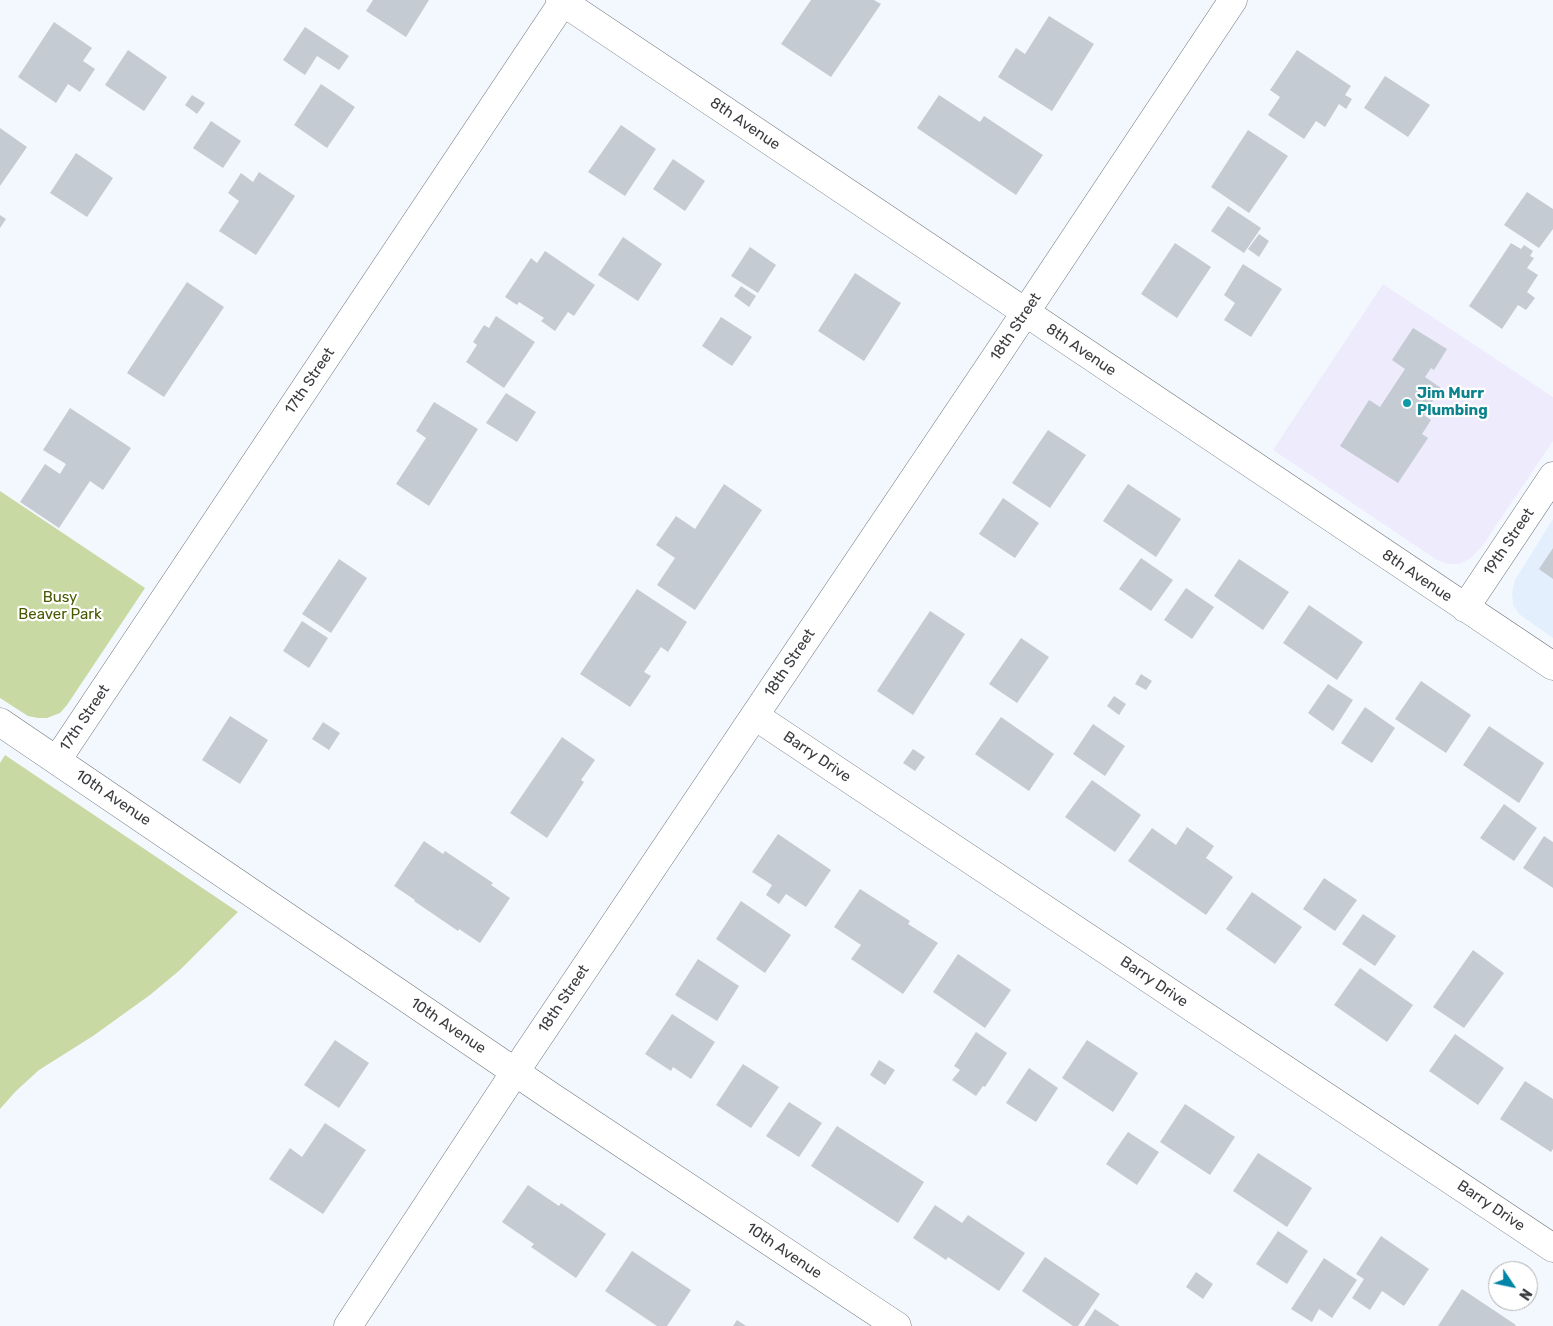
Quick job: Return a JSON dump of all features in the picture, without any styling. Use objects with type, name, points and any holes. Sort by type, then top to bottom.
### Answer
[{"type":"street","name":"18th Street","points":[[348,1326],[515,1072],[1233,0]]},
{"type":"street","name":"8th Avenue","points":[[562,1],[1553,666]]},
{"type":"street","name":"17th Street","points":[[57,760],[562,1]]},
{"type":"street","name":"19th Street","points":[[1465,608],[1553,476]]},
{"type":"street","name":"Barry Drive","points":[[755,716],[1553,1248]]},
{"type":"street","name":"10th Avenue","points":[[0,722],[515,1072],[897,1326]]},
{"type":"shaded area","points":[[1383,284],[1553,397],[1553,441],[1481,548],[1471,558],[1460,564],[1448,564],[1437,560],[1273,450]]},
{"type":"shaded area","points":[[1553,519],[1553,638],[1519,614],[1513,605],[1512,592],[1515,580]]},
{"type":"green space","name":"Busy Beaver Park","points":[[0,491],[145,588],[67,705],[60,713],[47,718],[28,716],[0,698]]},
{"type":"green space","points":[[5,755],[238,912],[180,970],[150,995],[93,1036],[39,1070],[0,1109],[0,763]]},
{"type":"building","points":[[373,0],[429,0],[406,37],[366,11]]},
{"type":"building","points":[[811,0],[874,0],[881,4],[831,77],[781,44]]},
{"type":"building","points":[[1049,16],[1094,44],[1052,111],[998,77],[1016,48],[1025,54]]},
{"type":"building","points":[[54,22],[92,48],[83,61],[95,69],[80,92],[68,84],[56,103],[18,77]]},
{"type":"building","points":[[305,27],[349,56],[339,70],[317,56],[305,75],[283,60]]},
{"type":"building","points":[[128,50],[167,77],[144,111],[105,85]]},
{"type":"building","points":[[1297,50],[1351,86],[1345,95],[1352,99],[1346,109],[1339,104],[1325,127],[1316,121],[1304,139],[1268,115],[1280,97],[1270,90]]},
{"type":"building","points":[[1385,76],[1430,105],[1408,137],[1364,108]]},
{"type":"building","points":[[321,84],[355,107],[327,148],[294,125]]},
{"type":"building","points":[[192,95],[205,103],[197,114],[185,105]]},
{"type":"building","points":[[939,95],[980,122],[984,116],[1043,155],[1016,195],[917,128]]},
{"type":"building","points":[[211,121],[241,141],[223,168],[193,148]]},
{"type":"building","points":[[621,125],[656,149],[625,196],[588,172]]},
{"type":"building","points":[[0,128],[27,147],[0,186]]},
{"type":"building","points":[[1248,130],[1288,156],[1249,213],[1211,187]]},
{"type":"building","points":[[76,153],[113,178],[87,217],[50,193]]},
{"type":"building","points":[[673,159],[705,181],[685,211],[653,189]]},
{"type":"building","points":[[259,172],[295,196],[256,255],[219,231],[239,201],[228,193],[241,173],[253,182]]},
{"type":"building","points":[[1527,192],[1553,209],[1553,229],[1539,248],[1504,225]]},
{"type":"building","points":[[1228,206],[1261,228],[1244,253],[1211,231]]},
{"type":"building","points":[[0,215],[6,219],[0,228]]},
{"type":"building","points":[[1259,234],[1269,241],[1259,257],[1248,249]]},
{"type":"building","points":[[623,237],[662,264],[638,301],[598,275]]},
{"type":"building","points":[[1175,243],[1211,267],[1177,318],[1141,294]]},
{"type":"building","points":[[1511,243],[1521,249],[1524,245],[1533,251],[1530,256],[1534,258],[1527,268],[1538,275],[1527,292],[1535,298],[1526,310],[1518,305],[1502,329],[1469,306]]},
{"type":"building","points":[[750,247],[776,265],[758,293],[731,276]]},
{"type":"building","points":[[545,251],[595,285],[574,316],[568,312],[555,331],[541,321],[544,318],[519,302],[517,305],[505,297],[531,258],[537,263]]},
{"type":"building","points":[[1243,264],[1282,289],[1251,337],[1224,320],[1235,303],[1224,295]]},
{"type":"building","points":[[855,273],[901,303],[864,361],[818,331]]},
{"type":"building","points":[[187,282],[224,307],[164,397],[127,373]]},
{"type":"building","points":[[741,286],[756,296],[749,307],[734,296]]},
{"type":"building","points":[[496,316],[535,342],[504,388],[466,362],[477,345],[473,342],[484,325],[489,328]]},
{"type":"building","points":[[721,317],[752,337],[732,366],[702,346]]},
{"type":"building","name":"Jim Murr Plumbing","points":[[1413,328],[1447,349],[1434,370],[1431,368],[1425,377],[1441,388],[1424,415],[1431,420],[1422,434],[1428,438],[1398,483],[1340,446],[1369,400],[1380,407],[1405,369],[1392,360]]},
{"type":"building","points":[[506,393],[536,412],[517,442],[486,423]]},
{"type":"building","points":[[434,402],[478,429],[429,506],[396,484],[426,438],[416,431]]},
{"type":"building","points":[[70,408],[131,448],[103,490],[90,481],[59,528],[20,502],[45,464],[60,474],[66,464],[43,450]]},
{"type":"building","points":[[1048,430],[1086,455],[1050,508],[1012,483]]},
{"type":"building","points":[[724,484],[762,510],[695,610],[657,585],[675,558],[656,545],[676,516],[695,529]]},
{"type":"building","points":[[1128,484],[1181,519],[1156,557],[1103,521]]},
{"type":"building","points":[[1003,498],[1039,523],[1015,558],[979,534]]},
{"type":"building","points":[[1553,548],[1553,579],[1539,569]]},
{"type":"building","points":[[1141,558],[1173,580],[1151,611],[1119,589]]},
{"type":"building","points":[[339,559],[367,578],[331,633],[302,614]]},
{"type":"building","points":[[1239,559],[1289,592],[1263,630],[1214,596]]},
{"type":"building","points":[[1186,588],[1214,607],[1192,639],[1164,620]]},
{"type":"building","points":[[637,589],[687,622],[668,652],[661,647],[644,672],[651,676],[630,707],[580,674]]},
{"type":"building","points":[[1309,605],[1363,642],[1337,680],[1283,643]]},
{"type":"building","points":[[930,611],[965,634],[913,715],[877,691]]},
{"type":"building","points":[[302,621],[328,638],[309,668],[283,651]]},
{"type":"building","points":[[1021,638],[1049,657],[1017,703],[989,684]]},
{"type":"building","points":[[1141,674],[1152,681],[1146,690],[1135,684]]},
{"type":"building","points":[[1421,681],[1471,715],[1446,753],[1395,719]]},
{"type":"building","points":[[1328,684],[1353,700],[1333,731],[1308,713]]},
{"type":"building","points":[[1114,696],[1126,704],[1119,715],[1107,706]]},
{"type":"building","points":[[1365,707],[1395,728],[1372,763],[1341,743]]},
{"type":"building","points":[[230,716],[268,740],[240,784],[202,760]]},
{"type":"building","points":[[1001,717],[1054,754],[1029,791],[975,754]]},
{"type":"building","points":[[323,722],[340,733],[329,750],[312,739]]},
{"type":"building","points":[[1093,724],[1125,746],[1105,776],[1073,754]]},
{"type":"building","points":[[1489,726],[1544,763],[1519,803],[1463,765]]},
{"type":"building","points":[[562,737],[595,760],[581,780],[584,782],[547,838],[510,813]]},
{"type":"building","points":[[913,749],[925,757],[915,771],[903,763]]},
{"type":"building","points":[[1092,780],[1141,815],[1115,852],[1065,817]]},
{"type":"building","points":[[1504,804],[1537,828],[1514,861],[1480,838]]},
{"type":"building","points":[[1187,827],[1214,846],[1206,858],[1233,877],[1206,915],[1128,861],[1152,828],[1176,845]]},
{"type":"building","points":[[778,834],[831,870],[806,907],[786,894],[779,904],[766,895],[772,885],[752,872]]},
{"type":"building","points":[[1544,836],[1553,842],[1553,888],[1523,868]]},
{"type":"building","points":[[424,841],[443,854],[445,851],[493,883],[491,885],[510,898],[480,943],[459,929],[458,931],[394,886]]},
{"type":"building","points":[[1324,878],[1357,900],[1335,931],[1303,909]]},
{"type":"building","points":[[860,889],[910,921],[908,924],[938,943],[903,994],[851,959],[861,945],[834,927]]},
{"type":"building","points":[[1252,892],[1302,927],[1275,964],[1226,929]]},
{"type":"building","points":[[741,901],[791,935],[765,973],[716,939]]},
{"type":"building","points":[[1363,914],[1396,936],[1375,966],[1342,944]]},
{"type":"building","points":[[1473,950],[1504,973],[1464,1028],[1433,1007]]},
{"type":"building","points":[[958,954],[1011,990],[985,1028],[933,992]]},
{"type":"building","points":[[698,959],[739,986],[717,1021],[675,995]]},
{"type":"building","points":[[1360,968],[1413,1005],[1387,1042],[1334,1005]]},
{"type":"building","points":[[672,1014],[715,1042],[691,1079],[673,1067],[671,1071],[645,1054]]},
{"type":"building","points":[[976,1032],[1007,1053],[985,1087],[983,1086],[976,1096],[952,1080],[960,1070],[954,1066]]},
{"type":"building","points":[[1455,1034],[1504,1068],[1478,1105],[1429,1071]]},
{"type":"building","points":[[335,1040],[369,1063],[339,1108],[304,1085]]},
{"type":"building","points":[[1087,1040],[1138,1073],[1113,1112],[1062,1078]]},
{"type":"building","points":[[879,1060],[895,1070],[885,1085],[870,1075]]},
{"type":"building","points":[[743,1064],[779,1087],[751,1128],[716,1105]]},
{"type":"building","points":[[1029,1068],[1058,1088],[1036,1122],[1006,1103]]},
{"type":"building","points":[[1525,1081],[1553,1099],[1553,1149],[1551,1152],[1500,1119]]},
{"type":"building","points":[[789,1102],[822,1123],[799,1157],[766,1136]]},
{"type":"building","points":[[1185,1104],[1235,1137],[1210,1175],[1160,1142]]},
{"type":"building","points":[[325,1123],[366,1150],[323,1214],[269,1179],[290,1148],[302,1157]]},
{"type":"building","points":[[837,1126],[924,1182],[898,1223],[811,1166]]},
{"type":"building","points":[[1128,1132],[1159,1152],[1137,1185],[1106,1164]]},
{"type":"building","points":[[1258,1153],[1312,1188],[1287,1227],[1233,1191]]},
{"type":"building","points":[[528,1185],[559,1206],[561,1203],[606,1234],[576,1278],[531,1247],[534,1244],[502,1222]]},
{"type":"building","points":[[935,1205],[962,1223],[968,1215],[1025,1253],[999,1291],[948,1257],[946,1260],[913,1238]]},
{"type":"building","points":[[1278,1231],[1308,1251],[1287,1284],[1256,1264]]},
{"type":"building","points":[[1381,1236],[1429,1269],[1404,1306],[1382,1291],[1370,1310],[1352,1298],[1364,1279],[1356,1274]]},
{"type":"building","points":[[632,1251],[691,1290],[667,1326],[657,1326],[605,1291]]},
{"type":"building","points":[[1045,1257],[1100,1294],[1078,1326],[1073,1326],[1022,1291]]},
{"type":"building","points":[[1324,1258],[1357,1280],[1332,1318],[1319,1309],[1312,1322],[1291,1309]]},
{"type":"building","points":[[1196,1272],[1213,1284],[1203,1299],[1186,1287]]},
{"type":"building","points":[[1462,1289],[1488,1306],[1488,1311],[1495,1311],[1516,1325],[1515,1326],[1438,1326]]},
{"type":"building","points":[[1095,1309],[1120,1326],[1084,1326]]},
{"type":"building","points":[[737,1320],[746,1326],[733,1326]]},
{"type":"place","name":"Jim Murr Plumbing","points":[[1407,403]]}]
